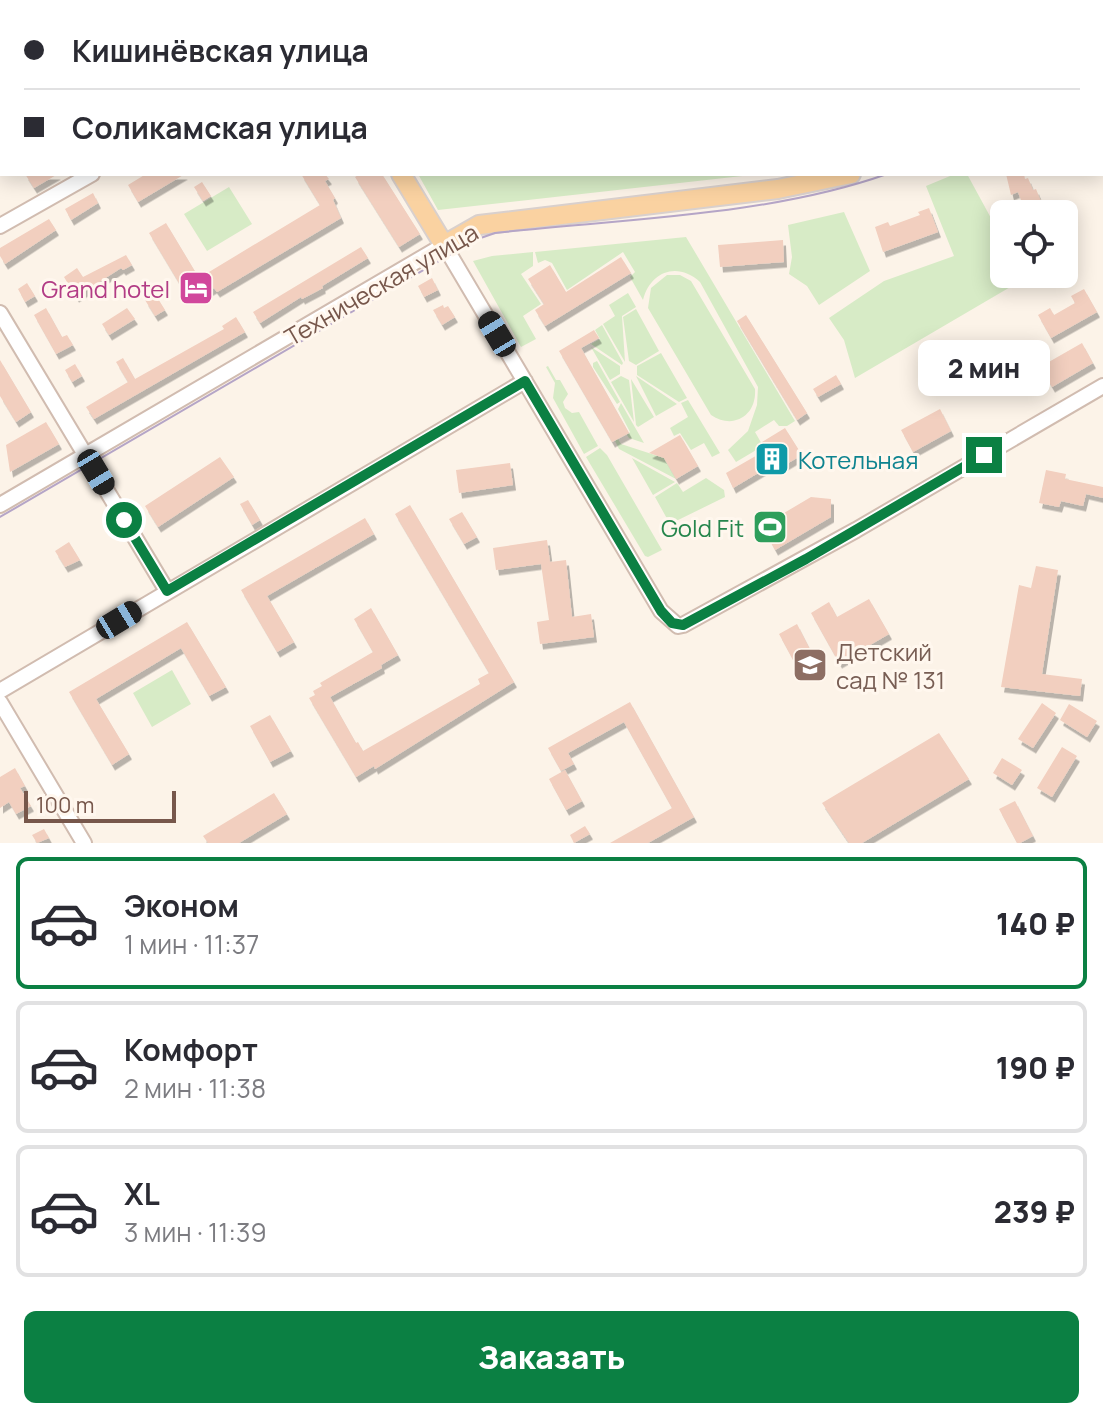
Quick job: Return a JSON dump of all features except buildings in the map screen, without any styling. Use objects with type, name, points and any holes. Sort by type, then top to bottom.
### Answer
[{"type":"main road","points":[[402,176],[444,245]]},
{"type":"main road","name":"Техническая улица","points":[[444,245],[479,225],[778,189],[841,176]]},
{"type":"street","points":[[0,226],[88,176]]},
{"type":"street","points":[[444,245],[661,611],[672,623],[683,625],[767,580],[1103,386]]},
{"type":"street","name":"Техническая улица","points":[[0,505],[444,245]]},
{"type":"street","points":[[0,313],[167,591]]},
{"type":"street","points":[[0,691],[525,381]]},
{"type":"street","points":[[0,702],[84,843]]},
{"type":"green space","points":[[419,176],[742,176],[438,210]]},
{"type":"green space","points":[[950,176],[968,176],[990,216],[990,288],[1009,288],[855,378],[844,340],[829,318],[884,281],[954,256],[926,186]]},
{"type":"green space","points":[[229,187],[252,224],[207,251],[184,214]]},
{"type":"green space","points":[[844,212],[870,271],[819,305],[807,286],[789,274],[792,257],[788,225]]},
{"type":"green space","points":[[686,237],[795,421],[779,426],[774,420],[755,432],[763,446],[736,462],[728,450],[748,431],[757,405],[758,387],[700,282],[682,272],[666,273],[652,282],[643,300],[630,277],[635,272],[623,252],[567,290],[552,263],[545,260],[538,263],[535,252]]},
{"type":"green space","points":[[533,252],[533,266],[521,274],[541,304],[523,316],[536,339],[521,347],[473,261]]},
{"type":"green space","points":[[667,275],[680,275],[691,281],[755,389],[752,407],[742,418],[727,421],[711,415],[648,308],[651,288]]},
{"type":"green space","points":[[628,293],[636,307],[622,316],[625,362],[603,324],[615,316],[609,305]]},
{"type":"green space","points":[[636,309],[659,351],[636,365],[629,361],[623,317]]},
{"type":"green space","points":[[602,325],[622,365],[591,344],[600,339],[595,330]]},
{"type":"green space","points":[[591,347],[620,366],[620,374],[610,380]]},
{"type":"green space","points":[[661,353],[687,398],[679,402],[637,375],[637,366]]},
{"type":"green space","points":[[597,361],[620,402],[617,404],[593,367]]},
{"type":"green space","points":[[548,366],[568,394],[563,402],[565,408],[572,413],[579,412],[598,446],[584,454],[553,398],[555,383]]},
{"type":"green space","points":[[621,376],[629,380],[634,422],[611,382]]},
{"type":"green space","points":[[636,376],[677,404],[656,416]]},
{"type":"green space","points":[[631,379],[654,417],[638,427],[636,425]]},
{"type":"green space","points":[[688,400],[720,453],[712,457],[704,443],[691,450],[680,433],[674,436],[670,428],[688,417],[681,403]]},
{"type":"green space","points":[[621,403],[644,443],[627,435],[630,432],[618,409]]},
{"type":"green space","points":[[618,439],[621,444],[664,458],[676,479],[619,449],[615,441]]},
{"type":"green space","points":[[600,448],[662,550],[645,556],[586,457]]},
{"type":"green space","points":[[632,458],[675,482],[653,495]]},
{"type":"green space","points":[[706,478],[724,490],[725,497],[670,524],[655,497],[677,483],[683,492]]},
{"type":"green space","points":[[172,670],[191,704],[152,727],[133,693]]},
{"type":"tram line","points":[[0,517],[475,240],[495,233],[744,207],[794,199],[880,176]]},
{"type":"place","name":"Grand hotel","points":[[196,288]]},
{"type":"place","name":"Котельная","points":[[772,459]]},
{"type":"place","name":"Gold Fit","points":[[770,527]]},
{"type":"place","name":"Детский сад № 131","points":[[810,665]]},
{"type":"route","points":[[124,520],[167,591],[525,381],[661,611],[678,626],[806,559],[984,455]]}]
